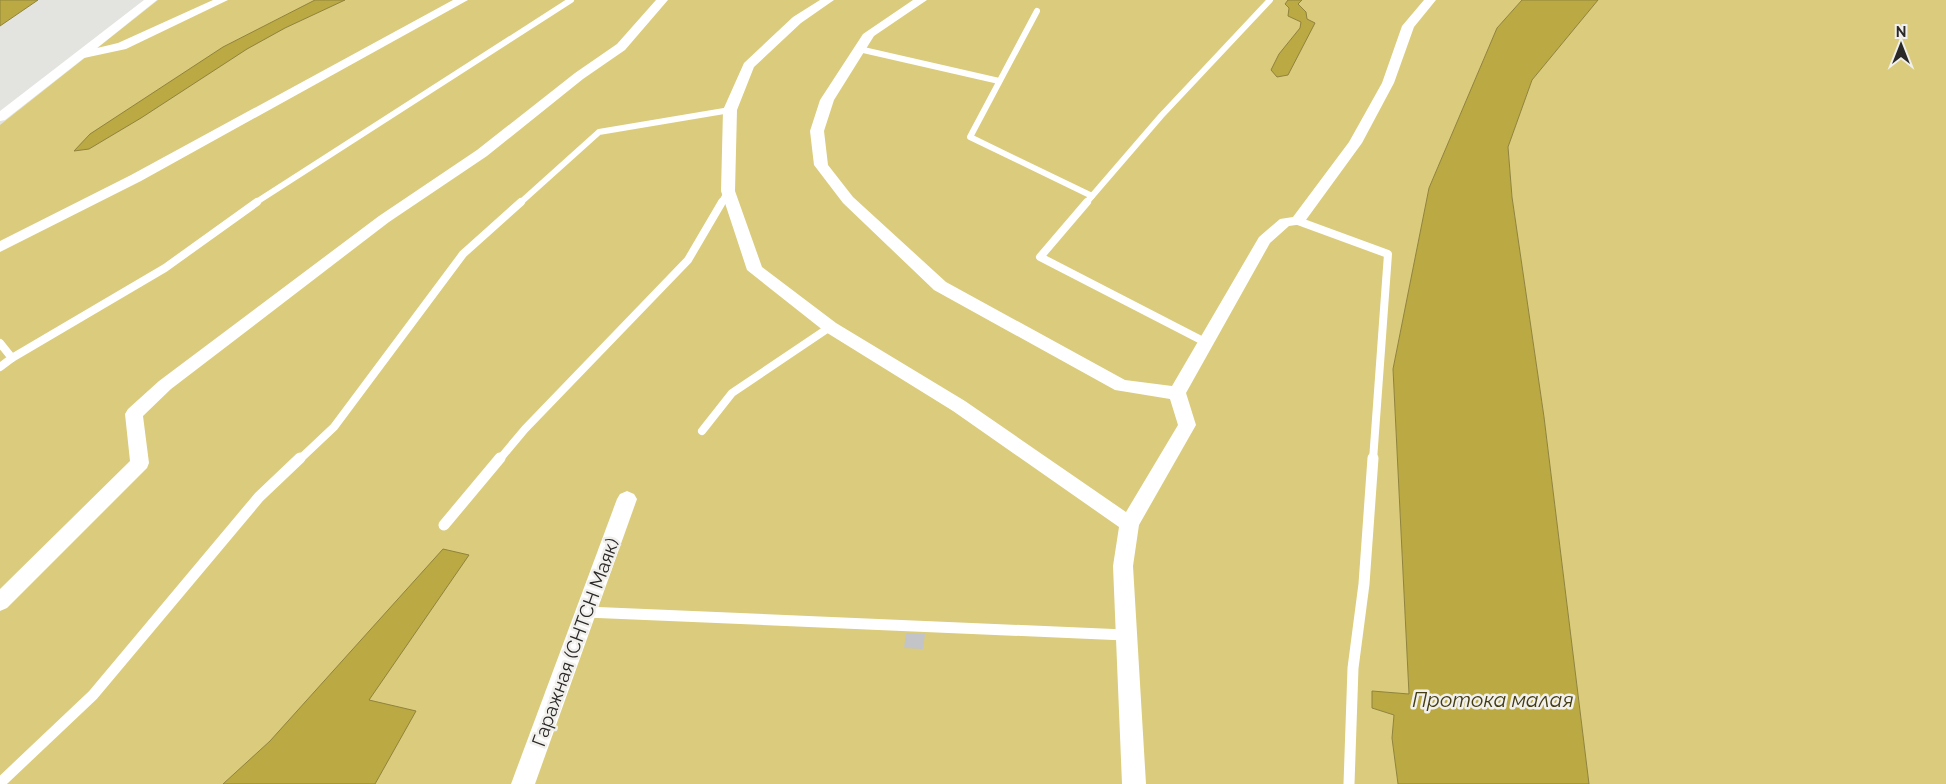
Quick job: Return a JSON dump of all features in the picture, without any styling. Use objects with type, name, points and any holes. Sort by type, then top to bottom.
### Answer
[{"type":"street","points":[[0,117],[152,0]]},
{"type":"street","points":[[78,56],[122,46],[222,0]]},
{"type":"street","points":[[0,247],[136,178],[462,0]]},
{"type":"street","points":[[0,602],[140,463],[134,414],[165,384],[384,218],[482,153],[579,76],[620,47],[662,0]]},
{"type":"street","points":[[828,0],[797,20],[748,66],[730,110],[728,190],[755,270],[830,327],[959,406],[1129,524]]},
{"type":"street","points":[[921,0],[869,34],[827,100],[817,130],[821,165],[848,200],[940,286],[1121,386],[1178,393]]},
{"type":"street","points":[[1134,784],[1123,566],[1129,524],[1187,425],[1178,393],[1264,240],[1285,222],[1298,221],[1354,143],[1388,83],[1408,26],[1430,0]]},
{"type":"street","name":"Гаражная (СНТСН Маяк)","points":[[523,784],[627,499]]},
{"type":"lane","points":[[0,366],[165,268],[246,209],[571,0]]},
{"type":"lane","points":[[1205,342],[1040,257],[1161,116],[1270,0]]},
{"type":"lane","points":[[1037,11],[970,137],[1092,196]]},
{"type":"lane","points":[[859,49],[999,81]]},
{"type":"lane","points":[[0,782],[93,695],[259,497],[334,427],[463,254],[599,132],[730,110]]},
{"type":"lane","points":[[444,524],[525,429],[688,260],[728,190]]},
{"type":"lane","points":[[1298,221],[1388,254],[1364,584],[1353,668],[1349,784]]},
{"type":"lane","points":[[702,431],[732,393],[830,327]]},
{"type":"lane","points":[[0,343],[12,358]]},
{"type":"lane","points":[[586,612],[1125,635]]},
{"type":"shaded area","points":[[158,0],[1522,0],[1497,28],[1429,188],[1393,369],[1409,694],[1372,691],[1372,708],[1394,715],[1392,738],[1398,784],[0,784],[0,125]]},
{"type":"shaded area","points":[[1598,0],[1946,0],[1946,784],[1589,784],[1544,417],[1512,197],[1508,147],[1532,80]]},
{"type":"water","points":[[0,0],[38,0],[0,26]]},
{"type":"water","points":[[315,0],[345,0],[285,28],[247,49],[141,118],[89,149],[74,151],[90,134],[223,47]]},
{"type":"water","points":[[1288,0],[1302,0],[1298,4],[1306,12],[1307,19],[1315,23],[1288,75],[1277,77],[1271,70],[1279,54],[1300,28],[1301,22],[1288,16],[1289,8],[1285,4]]},
{"type":"water","name":"Протока малая","points":[[1522,0],[1598,0],[1532,80],[1508,147],[1512,197],[1544,417],[1589,784],[1398,784],[1392,738],[1394,715],[1372,708],[1372,691],[1409,694],[1393,369],[1429,188],[1497,28]]},
{"type":"water","points":[[443,549],[469,555],[369,700],[416,711],[375,784],[223,784],[270,741]]},
{"type":"building","points":[[906,633],[925,634],[923,649],[904,648]]}]
